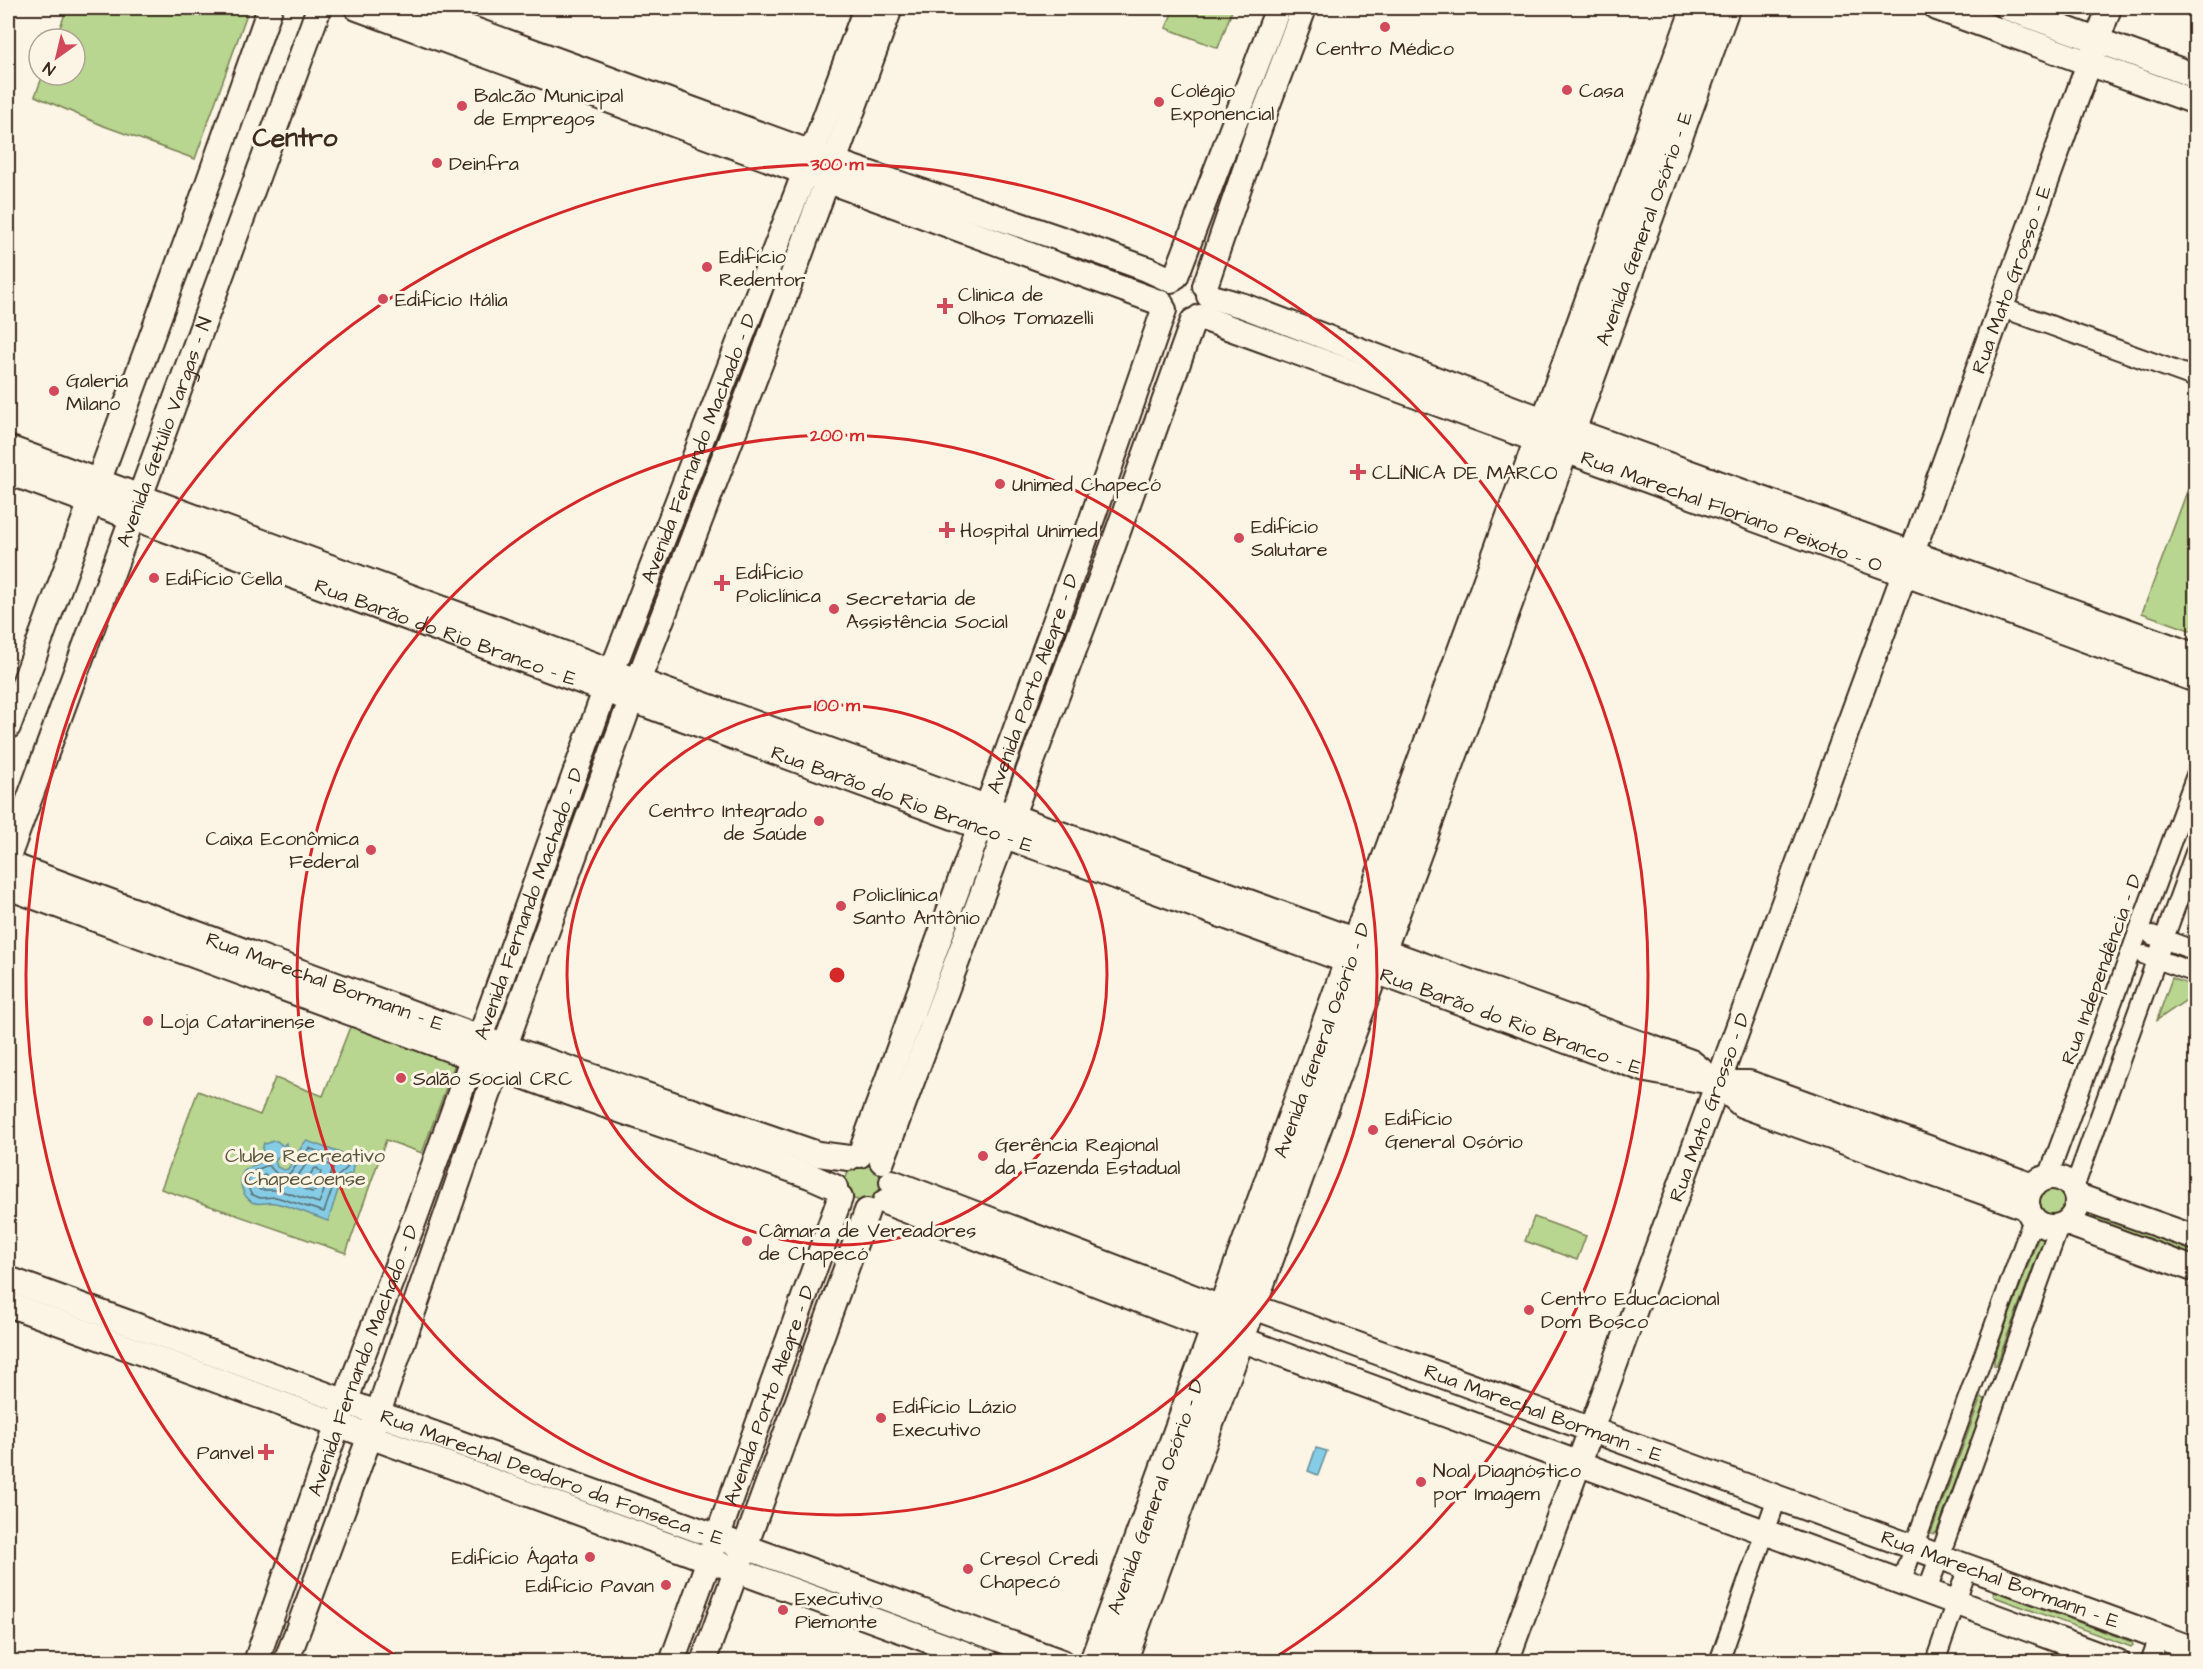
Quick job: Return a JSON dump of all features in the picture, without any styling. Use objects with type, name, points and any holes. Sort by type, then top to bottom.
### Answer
[{"type":"main road","name":"Avenida General Osório - E","points":[[1555,435],[1697,8]]},
{"type":"main road","name":"Avenida General Osório - E","points":[[1555,435],[1724,8]]},
{"type":"main road","name":"Avenida General Osório - D","points":[[1095,1662],[1232,1321],[1555,435]]},
{"type":"main road","name":"Avenida General Osório - D","points":[[1121,1662],[1232,1321]]},
{"type":"street","points":[[8,727],[270,8]]},
{"type":"street","name":"Avenida Getúlio Vargas - N","points":[[8,857],[319,8]]},
{"type":"street","points":[[357,8],[819,166],[1094,250],[1174,278],[1188,275],[1199,279],[1202,305],[1176,321],[1162,306],[819,166],[414,8]]},
{"type":"street","points":[[819,166],[866,8]]},
{"type":"street","points":[[819,166],[890,8]]},
{"type":"street","points":[[1162,306],[1165,286],[1174,278],[1278,8]]},
{"type":"street","name":"Avenida Porto Alegre - D","points":[[872,1178],[1008,826],[1202,305],[1265,112],[1304,8]]},
{"type":"street","points":[[1937,8],[2196,102]]},
{"type":"street","points":[[2008,8],[2196,76]]},
{"type":"street","name":"Rua Mato Grosso - E","points":[[1907,563],[2109,8]]},
{"type":"street","name":"Avenida Fernando Machado - D","points":[[256,1662],[342,1413],[608,681],[819,166]]},
{"type":"street","name":"Avenida Fernando Machado - D","points":[[286,1662],[370,1436],[502,1057],[635,691],[762,359],[819,166]]},
{"type":"street","name":"Rua Marechal Floriano Peixoto - O","points":[[1202,305],[1244,306],[1555,435],[1907,563],[2196,656]]},
{"type":"street","name":"Avenida Porto Alegre - D","points":[[703,1662],[872,1178],[983,817],[1090,524],[1162,306]]},
{"type":"street","points":[[2001,307],[2196,378]]},
{"type":"street","points":[[8,448],[95,492]]},
{"type":"street","points":[[8,472],[95,492]]},
{"type":"street","name":"Rua Barão do Rio Branco - E","points":[[95,492],[635,691],[1561,1027],[1691,1062],[1717,1083]]},
{"type":"street","points":[[1090,524],[1117,534]]},
{"type":"street","name":"Rua Marechal Floriano Peixoto - O","points":[[1907,563],[2196,680]]},
{"type":"street","name":"Rua Mato Grosso - D","points":[[1506,1662],[1907,563]]},
{"type":"street","name":"Rua Independência - D","points":[[1901,1582],[1974,1383],[2035,1198],[2085,1080],[2196,775]]},
{"type":"street","points":[[1927,1591],[1999,1391],[2063,1225],[2075,1214],[2075,1192],[2109,1088],[2195,852],[2169,847]]},
{"type":"street","name":"Rua Marechal Bormann - E","points":[[8,864],[476,1048]]},
{"type":"street","name":"Rua Marechal Bormann - E","points":[[8,887],[554,1075],[818,1154],[1145,1291],[1232,1321],[1415,1365],[2196,1650]]},
{"type":"street","points":[[2139,930],[2196,951]]},
{"type":"street","points":[[2132,950],[2196,973]]},
{"type":"street","name":"Rua Marechal Bormann - E","points":[[554,1075],[810,1176],[838,1192],[847,1206],[856,1210],[872,1178]]},
{"type":"street","points":[[2085,1080],[2109,1088]]},
{"type":"street","points":[[1717,1083],[1749,1083],[1888,1145],[2035,1198]]},
{"type":"street","name":"Avenida Porto Alegre - D","points":[[672,1662],[710,1560],[838,1192],[836,1176],[841,1166],[872,1178]]},
{"type":"street","points":[[2035,1198],[2060,1178],[2075,1192],[2196,1238]]},
{"type":"street","points":[[2035,1198],[2044,1227],[2063,1225],[2196,1270]]},
{"type":"street","name":"Rua Marechal Deodoro da Fonseca - E","points":[[8,1279],[342,1413],[370,1436],[988,1662]]},
{"type":"street","name":"Rua Marechal Deodoro da Fonseca - E","points":[[8,1304],[342,1413],[377,1412],[1062,1662]]},
{"type":"street","name":"Rua Marechal Bormann - E","points":[[1232,1321],[1402,1399],[2118,1662]]},
{"type":"street","points":[[1402,1399],[1415,1365]]},
{"type":"street","points":[[1974,1383],[1999,1391]]},
{"type":"street","points":[[1719,1662],[1777,1498]]},
{"type":"street","points":[[1935,1662],[1968,1568]]},
{"type":"street","points":[[2150,1662],[2158,1637]]},
{"type":"green space","points":[[67,8],[249,8],[195,159],[104,126],[35,96],[38,87],[87,87],[87,27],[60,27]]},
{"type":"green space","points":[[1174,8],[1233,8],[1218,48],[1166,28]]},
{"type":"green space","points":[[2195,470],[2196,632],[2142,613]]},
{"type":"green space","points":[[2172,978],[2195,987],[2195,994],[2157,1020]]},
{"type":"green space","name":"Clube Recreativo Chapecoense","points":[[352,1022],[456,1061],[422,1153],[386,1140],[346,1253],[161,1189],[198,1091],[260,1115],[275,1078],[323,1096]]},
{"type":"green space","points":[[863,1165],[876,1170],[881,1183],[876,1196],[863,1201],[850,1196],[845,1183],[850,1170]]},
{"type":"green space","points":[[2051,1188],[2061,1192],[2065,1202],[2061,1212],[2051,1216],[2041,1212],[2037,1202],[2041,1192]]},
{"type":"green space","points":[[2087,1211],[2195,1249],[2195,1256],[2083,1217]]},
{"type":"green space","points":[[1534,1217],[1586,1236],[1577,1260],[1525,1241]]},
{"type":"green space","points":[[2039,1236],[2044,1238],[1996,1366],[1994,1366],[2002,1335]]},
{"type":"green space","points":[[1981,1397],[1986,1400],[1937,1531],[1933,1535],[1932,1530]]},
{"type":"green space","points":[[1995,1591],[2132,1642],[2133,1645],[2131,1647],[1995,1597],[1993,1595]]},
{"type":"water","points":[[273,1141],[283,1146],[286,1143],[288,1154],[279,1156],[275,1160],[277,1167],[284,1170],[288,1169],[307,1141],[352,1157],[354,1160],[352,1173],[341,1181],[328,1221],[275,1203],[255,1203],[245,1195],[241,1178],[245,1170],[261,1161],[264,1143]]},
{"type":"water","points":[[1316,1448],[1327,1451],[1318,1475],[1308,1471]]},
{"type":"place","name":"Centro Médico","points":[[1385,27]]},
{"type":"place","name":"Casa","points":[[1567,90]]},
{"type":"place","name":"Colégio Exponencial","points":[[1159,102]]},
{"type":"place","name":"Balcão Municipal de Empregos","points":[[462,106]]},
{"type":"place","name":"Deinfra","points":[[437,163]]},
{"type":"place","name":"Edifício Redentor","points":[[707,267]]},
{"type":"place","name":"Edifício Itália","points":[[383,299]]},
{"type":"place","name":"Clinica de Olhos Tomazelli","points":[[945,306]]},
{"type":"place","name":"Galeria Milano","points":[[54,391]]},
{"type":"place","name":"CLÍNICA DE MARCO","points":[[1358,472]]},
{"type":"place","name":"Unimed Chapecó","points":[[1000,484]]},
{"type":"place","name":"Hospital Unimed","points":[[947,530]]},
{"type":"place","name":"Edifício Salutare","points":[[1239,538]]},
{"type":"place","name":"Edifício Cella","points":[[154,578]]},
{"type":"place","name":"Edifício Policlínica","points":[[722,583]]},
{"type":"place","name":"Secretaria de Assistência Social","points":[[834,609]]},
{"type":"place","name":"Centro Integrado de Saúde","points":[[819,821]]},
{"type":"place","name":"Caixa Econômica Federal","points":[[371,850]]},
{"type":"place","name":"Policlínica Santo Antônio","points":[[841,906]]},
{"type":"place","name":"Loja Catarinense","points":[[148,1021]]},
{"type":"place","name":"Salão Social CRC","points":[[401,1078]]},
{"type":"place","name":"Edifício General Osório","points":[[1373,1130]]},
{"type":"place","name":"Gerência Regional da Fazenda Estadual","points":[[983,1156]]},
{"type":"place","name":"Câmara de Vereadores de Chapecó","points":[[747,1241]]},
{"type":"place","name":"Centro Educacional Dom Bosco","points":[[1529,1310]]},
{"type":"place","name":"Edifício Lázio Executivo","points":[[881,1418]]},
{"type":"place","name":"Panvel","points":[[266,1452]]},
{"type":"place","name":"Noal Diagnóstico por Imagem","points":[[1421,1482]]},
{"type":"place","name":"Edifício Ágata","points":[[590,1557]]},
{"type":"place","name":"Cresol Credi Chapecó","points":[[968,1569]]},
{"type":"place","name":"Edifício Pavan","points":[[666,1585]]},
{"type":"place","name":"Executivo Piemonte","points":[[783,1610]]},
{"type":"district","name":"Centro","points":[[295,137]]}]
